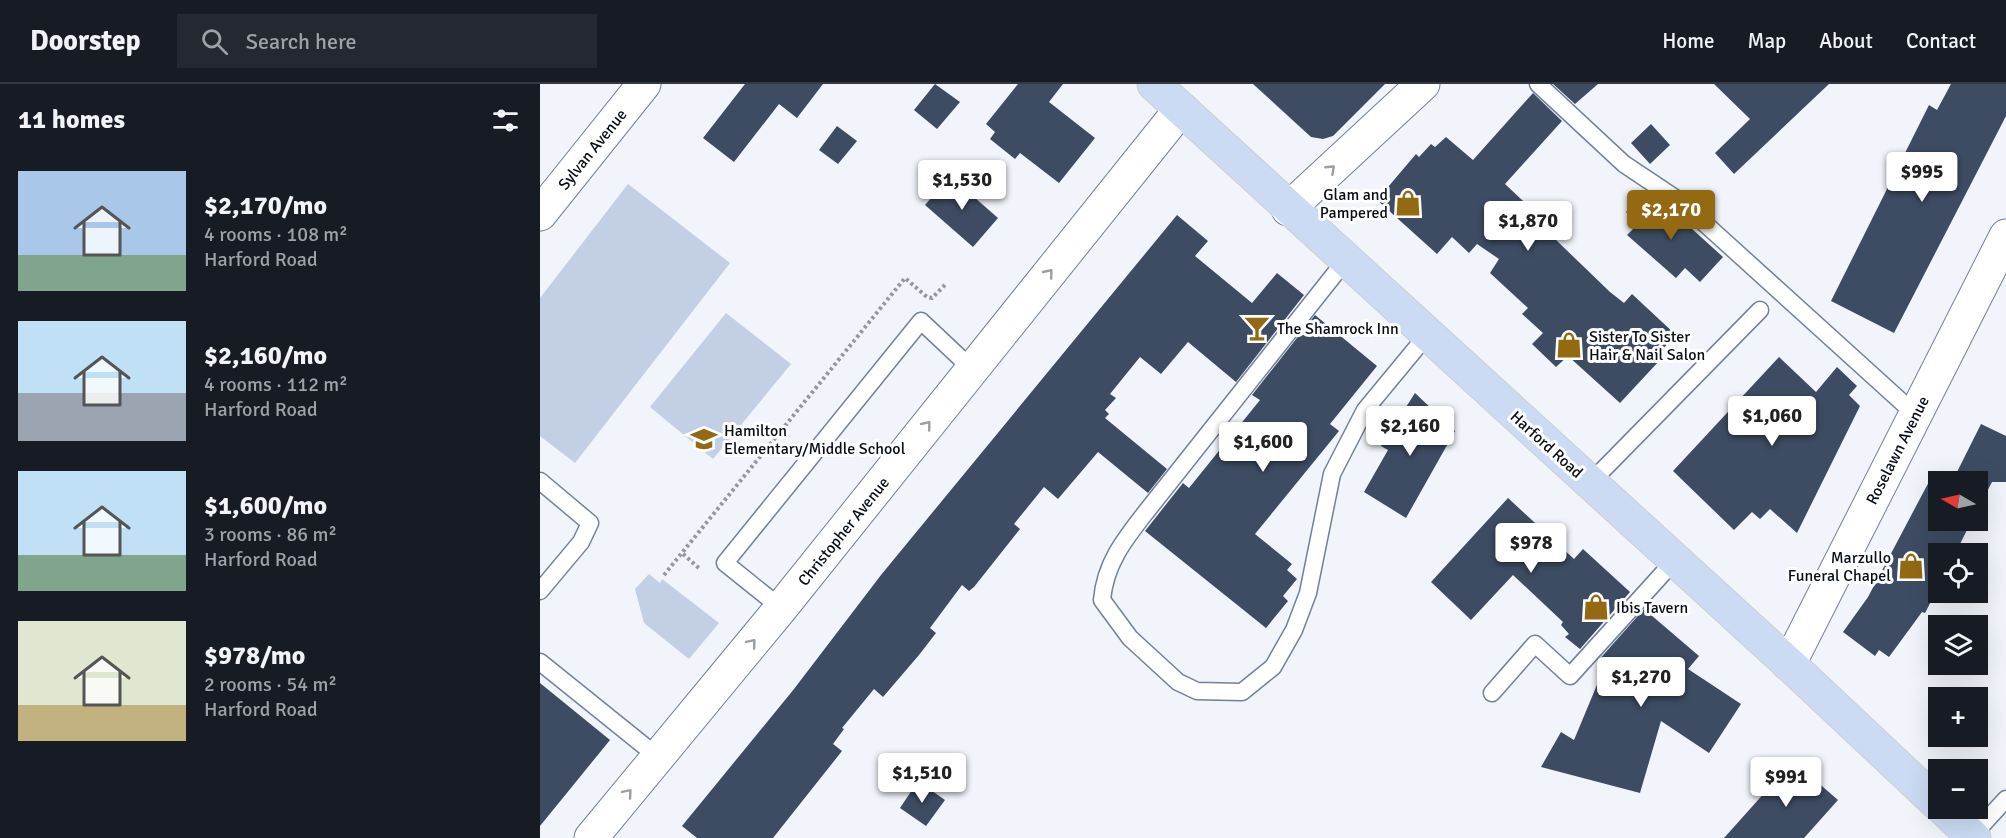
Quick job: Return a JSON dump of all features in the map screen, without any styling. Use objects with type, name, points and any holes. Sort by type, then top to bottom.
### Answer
[{"type":"main road","name":"Harford Road","points":[[1155,84],[1288,209],[1789,664],[1928,795]]},
{"type":"main road","points":[[1954,819],[1973,837]]},
{"type":"street","name":"Sylvan Avenue","points":[[540,214],[644,84]]},
{"type":"street","points":[[1288,209],[1423,84]]},
{"type":"street","name":"Christopher Avenue","points":[[591,838],[781,608],[1181,109]]},
{"type":"street","name":"Roselawn Avenue","points":[[1789,664],[2006,236]]},
{"type":"lane","points":[[1538,84],[1624,164],[1682,202],[1915,414]]},
{"type":"lane","points":[[1346,261],[1146,512],[1112,560],[1105,576],[1102,600],[1130,638],[1178,682],[1197,691],[1242,692],[1273,667],[1294,630],[1308,593],[1332,474],[1365,410],[1427,335]]},
{"type":"lane","points":[[1590,483],[1760,310]]},
{"type":"lane","points":[[781,608],[725,563],[921,321],[972,369]]},
{"type":"lane","points":[[540,481],[590,523],[581,542],[540,591]]},
{"type":"lane","points":[[1492,693],[1534,644],[1570,676],[1675,560]]},
{"type":"lane","points":[[540,662],[658,757]]},
{"type":"lane","points":[[1973,837],[2006,799]]},
{"type":"path","points":[[664,575],[905,278],[927,297],[932,298],[946,284]]},
{"type":"shaded area","points":[[628,184],[730,263],[575,463],[540,436],[540,298]]},
{"type":"shaded area","points":[[726,313],[791,364],[713,459],[650,407]]},
{"type":"shaded area","points":[[649,574],[660,583],[662,579],[719,623],[689,659],[644,623],[635,589]]},
{"type":"building","points":[[745,84],[823,84],[797,118],[779,104],[734,162],[703,138]]},
{"type":"building","points":[[935,84],[960,102],[937,129],[914,110]]},
{"type":"building","points":[[1018,84],[1063,84],[1049,102],[1095,138],[1059,183],[1020,153],[1015,159],[990,139],[995,132],[986,124]]},
{"type":"building","points":[[1253,84],[1385,84],[1333,136],[1323,139],[1311,137]]},
{"type":"building","points":[[1553,84],[1598,84],[1575,104]]},
{"type":"building","points":[[1714,84],[1829,84],[1734,174],[1715,153],[1750,119]]},
{"type":"building","points":[[1951,84],[2006,84],[2006,116],[1894,333],[1831,301],[1929,105],[1937,110]]},
{"type":"building","points":[[1533,93],[1562,121],[1505,184],[1559,235],[1555,239],[1610,292],[1624,303],[1632,294],[1676,335],[1656,356],[1660,360],[1620,403],[1568,356],[1556,367],[1532,344],[1543,333],[1522,314],[1528,308],[1490,273],[1499,259],[1477,244],[1469,253],[1452,237],[1437,254],[1377,200],[1416,154],[1419,157],[1431,144],[1435,147],[1446,137],[1473,160]]},
{"type":"building","points":[[1651,124],[1670,145],[1650,164],[1631,143]]},
{"type":"building","points":[[837,126],[857,141],[838,164],[819,150]]},
{"type":"building","points":[[950,176],[998,218],[973,247],[925,205]]},
{"type":"building","points":[[1643,193],[1677,222],[1680,218],[1723,257],[1700,282],[1685,268],[1676,278],[1627,235],[1639,223],[1626,212]]},
{"type":"building","points":[[1177,215],[1208,241],[1195,256],[1252,303],[1277,273],[1304,295],[1236,382],[1188,342],[1161,374],[1140,357],[1110,394],[1116,398],[1105,410],[1109,414],[1105,418],[1167,469],[1148,493],[1098,452],[1058,499],[1044,487],[1014,524],[1020,529],[974,587],[969,591],[962,585],[930,628],[936,633],[919,655],[883,697],[874,689],[842,728],[844,729],[833,744],[842,751],[773,838],[697,838],[682,826],[794,689],[881,575]]},
{"type":"building","points":[[1315,315],[1377,366],[1330,424],[1339,431],[1255,534],[1292,564],[1287,570],[1297,579],[1283,596],[1288,601],[1266,628],[1145,531],[1183,483],[1189,488],[1260,400],[1252,395]]},
{"type":"building","points":[[1779,357],[1816,392],[1837,367],[1857,386],[1849,395],[1860,406],[1797,533],[1770,509],[1760,519],[1752,512],[1734,530],[1673,471]]},
{"type":"building","points":[[1415,393],[1455,431],[1406,518],[1364,492],[1388,450],[1381,446]]},
{"type":"building","points":[[1981,424],[2006,436],[2006,482],[1992,482],[1988,490],[1988,471],[1958,471]]},
{"type":"building","name":"Marzullo Funeral Chapel","points":[[1928,484],[1928,531],[1966,531],[1960,543],[1928,543],[1928,603],[1930,603],[1925,613],[1922,612],[1889,657],[1879,650],[1875,656],[1843,632],[1868,597]]},
{"type":"building","points":[[1508,498],[1574,559],[1583,549],[1630,592],[1580,649],[1565,637],[1569,634],[1561,625],[1563,622],[1513,575],[1471,620],[1431,582]]},
{"type":"building","points":[[1644,609],[1699,656],[1688,669],[1741,704],[1709,753],[1661,721],[1640,793],[1541,767],[1561,732],[1574,740],[1604,668],[1597,662]]},
{"type":"building","points":[[540,683],[610,740],[540,826]]},
{"type":"building","points":[[1793,761],[1838,800],[1804,838],[1724,838]]},
{"type":"building","points":[[918,781],[945,800],[926,826],[900,808]]},
{"type":"place","name":"Glam and Pampered","points":[[1408,203]]},
{"type":"place","name":"The Shamrock Inn","points":[[1257,328]]},
{"type":"place","name":"Sister To Sister Hair & Nail Salon","points":[[1569,345]]},
{"type":"place","name":"Hamilton Elementary/Middle School","points":[[704,439]]},
{"type":"place","name":"Marzullo Funeral Chapel","points":[[1911,566]]},
{"type":"place","name":"Ibis Tavern","points":[[1596,607]]}]
